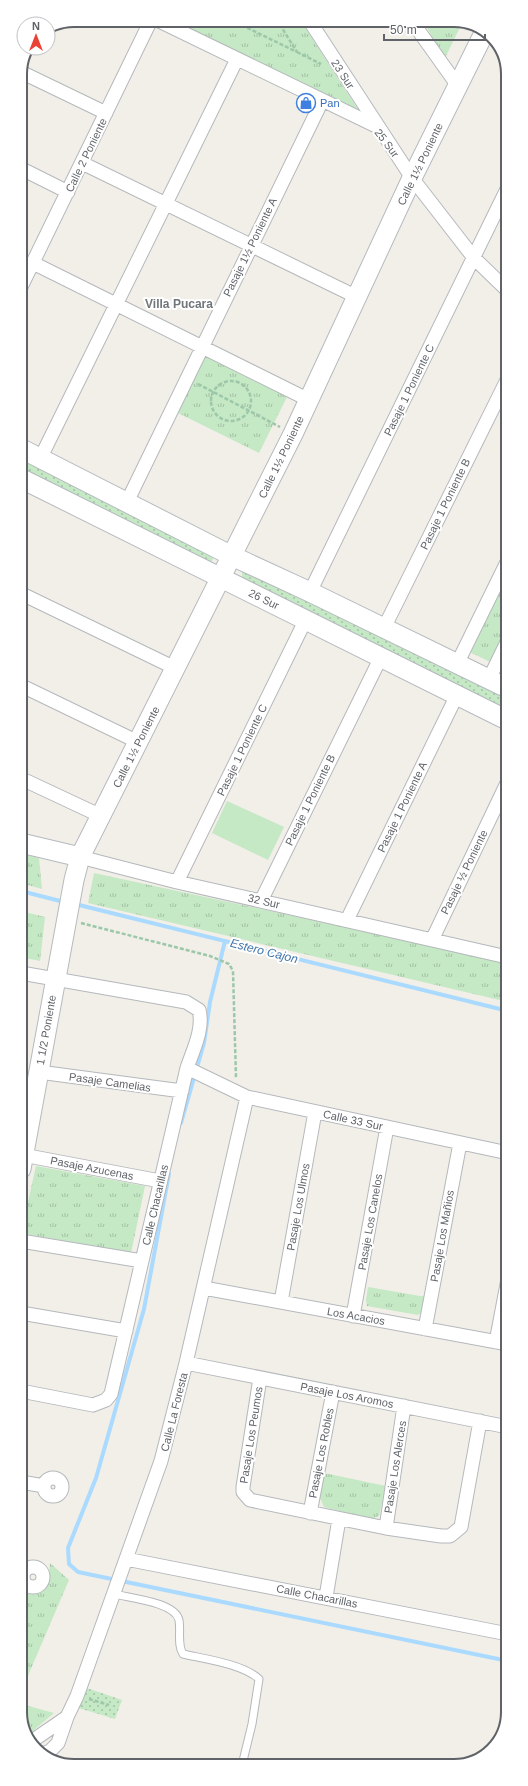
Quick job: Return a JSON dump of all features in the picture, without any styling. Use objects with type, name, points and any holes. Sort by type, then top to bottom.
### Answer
[{"type":"street","name":"Calle 2 Poniente","points":[[27,268],[68,192],[148,27]]},
{"type":"street","name":"25 Sur","points":[[171,27],[378,128],[412,178],[474,258],[501,284]]},
{"type":"street","name":"23 Sur","points":[[313,27],[378,128]]},
{"type":"street","points":[[416,27],[458,86]]},
{"type":"street","name":"Calle 1½ Poniente","points":[[74,880],[80,857],[309,400],[412,178],[482,37]]},
{"type":"street","points":[[40,459],[237,59]]},
{"type":"street","points":[[27,75],[106,113]]},
{"type":"street","name":"Pasaje 1½ Poniente A","points":[[127,502],[322,101]]},
{"type":"street","points":[[82,163],[356,297]]},
{"type":"street","points":[[27,172],[68,192]]},
{"type":"street","name":"Pasaje 1 Poniente C","points":[[310,592],[501,202]]},
{"type":"street","points":[[27,268],[116,304],[309,400]]},
{"type":"street","name":"Pasaje 1 Poniente B","points":[[384,628],[501,392]]},
{"type":"street","points":[[27,452],[232,556],[310,592],[501,685]]},
{"type":"street","name":"26 Sur","points":[[27,485],[306,619],[501,717]]},
{"type":"street","points":[[457,664],[501,574]]},
{"type":"street","points":[[27,596],[175,668]]},
{"type":"street","name":"Pasaje 1 Poniente C","points":[[177,882],[306,619]]},
{"type":"street","points":[[489,679],[501,654]]},
{"type":"street","name":"Pasaje 1 Poniente B","points":[[261,901],[381,657]]},
{"type":"street","points":[[27,688],[138,742]]},
{"type":"street","name":"Pasaje 1 Poniente A","points":[[347,920],[457,695]]},
{"type":"street","points":[[27,781],[101,816]]},
{"type":"street","name":"Pasaje ½ Poniente","points":[[432,940],[501,796]]},
{"type":"street","name":"32 Sur","points":[[27,845],[177,882],[501,955]]},
{"type":"street","name":"1 1/2 Poniente","points":[[27,1136],[74,880]]},
{"type":"street","points":[[27,974],[56,980]]},
{"type":"street","name":"Calle Chacarillas","points":[[27,1392],[93,1405],[106,1400],[111,1394],[187,1068],[200,1026],[198,1010],[186,1002],[56,980]]},
{"type":"street","name":"Calle 33 Sur","points":[[187,1068],[242,1095],[501,1152]]},
{"type":"street","name":"Pasaje Camelias","points":[[39,1072],[182,1091]]},
{"type":"street","name":"Calle La Foresta","points":[[49,1751],[58,1743],[67,1717],[77,1696],[161,1461],[204,1288],[242,1095]]},
{"type":"street","name":"Pasaje Los Ulmos","points":[[281,1302],[315,1112]]},
{"type":"street","name":"Pasaje Los Canelos","points":[[353,1316],[387,1127]]},
{"type":"street","name":"Pasaje Los Mañios","points":[[425,1329],[460,1143]]},
{"type":"street","name":"Pasaje Azucenas","points":[[27,1163],[160,1181]]},
{"type":"street","points":[[27,1242],[142,1261]]},
{"type":"street","name":"Los Acacios","points":[[204,1288],[501,1343]]},
{"type":"street","points":[[27,1315],[126,1331]]},
{"type":"street","name":"Pasaje Los Aromos","points":[[186,1363],[501,1426]]},
{"type":"street","name":"Pasaje Los Peumos","points":[[260,1378],[243,1492],[250,1500],[310,1513]]},
{"type":"street","name":"Pasaje Los Robles","points":[[310,1513],[332,1392]]},
{"type":"street","name":"Pasaje Los Alerces","points":[[386,1528],[404,1406]]},
{"type":"street","points":[[310,1513],[386,1528],[441,1536],[450,1536],[456,1533],[461,1527],[463,1520],[480,1421]]},
{"type":"street","points":[[27,1483],[44,1486]]},
{"type":"street","points":[[326,1597],[340,1519]]},
{"type":"street","name":"Calle Chacarillas","points":[[124,1565],[326,1597],[501,1633]]},
{"type":"street","points":[[36,1738],[67,1717]]},
{"type":"lane","points":[[115,1592],[162,1606],[174,1612],[178,1618],[180,1650],[183,1654],[244,1669],[254,1674],[259,1679],[252,1724],[243,1759]]},
{"type":"path","points":[[245,27],[322,64]]},
{"type":"path","points":[[281,27],[296,52]]},
{"type":"path","points":[[186,379],[249,410],[292,434]]},
{"type":"path","points":[[232,381],[240,383],[245,387],[251,396],[249,410],[240,420],[224,420],[216,415],[212,408],[211,400],[213,393],[218,386],[224,383],[232,381]]},
{"type":"path","points":[[81,919],[80,923],[221,959],[229,964],[233,971],[242,1095]]},
{"type":"path","points":[[77,1696],[109,1705]]},
{"type":"green space","points":[[180,27],[305,27],[359,111]]},
{"type":"green space","points":[[427,27],[460,27],[444,60]]},
{"type":"green space","points":[[205,354],[288,395],[259,453],[176,412]]},
{"type":"green space","points":[[27,460],[214,556],[211,563],[27,476]]},
{"type":"green space","points":[[245,569],[501,691],[501,707],[242,579],[242,572]]},
{"type":"green space","points":[[501,583],[501,649],[494,664],[468,651]]},
{"type":"green space","points":[[227,801],[284,827],[268,860],[212,833]]},
{"type":"green space","points":[[27,855],[39,858],[42,889],[27,885]]},
{"type":"green space","points":[[94,873],[501,961],[501,1000],[88,903]]},
{"type":"green space","points":[[27,912],[45,917],[40,961],[27,958]]},
{"type":"green space","points":[[36,1166],[145,1186],[131,1253],[27,1234],[27,1206]]},
{"type":"green space","points":[[368,1287],[426,1297],[423,1311],[418,1315],[367,1306],[366,1300]]},
{"type":"green space","points":[[324,1473],[386,1486],[379,1516],[371,1519],[324,1507],[320,1498]]},
{"type":"green space","points":[[50,1563],[69,1580],[27,1678],[27,1585],[42,1585],[47,1579]]},
{"type":"green space","points":[[81,1686],[122,1700],[115,1719],[72,1706]]},
{"type":"green space","points":[[27,1706],[54,1713],[32,1732],[28,1721]]},
{"type":"waterway","name":"Estero Cajon","points":[[27,893],[64,902]]},
{"type":"waterway","name":"Estero Cajon","points":[[75,904],[501,1009]]},
{"type":"waterway","points":[[181,1123],[204,1043],[210,1002],[225,941]]},
{"type":"waterway","points":[[169,1174],[144,1309],[96,1478],[68,1548],[69,1564],[78,1572],[501,1660]]},
{"type":"place","name":"Pan","points":[[306,103]]},
{"type":"district","name":"Villa Pucara","points":[[179,304]]}]
